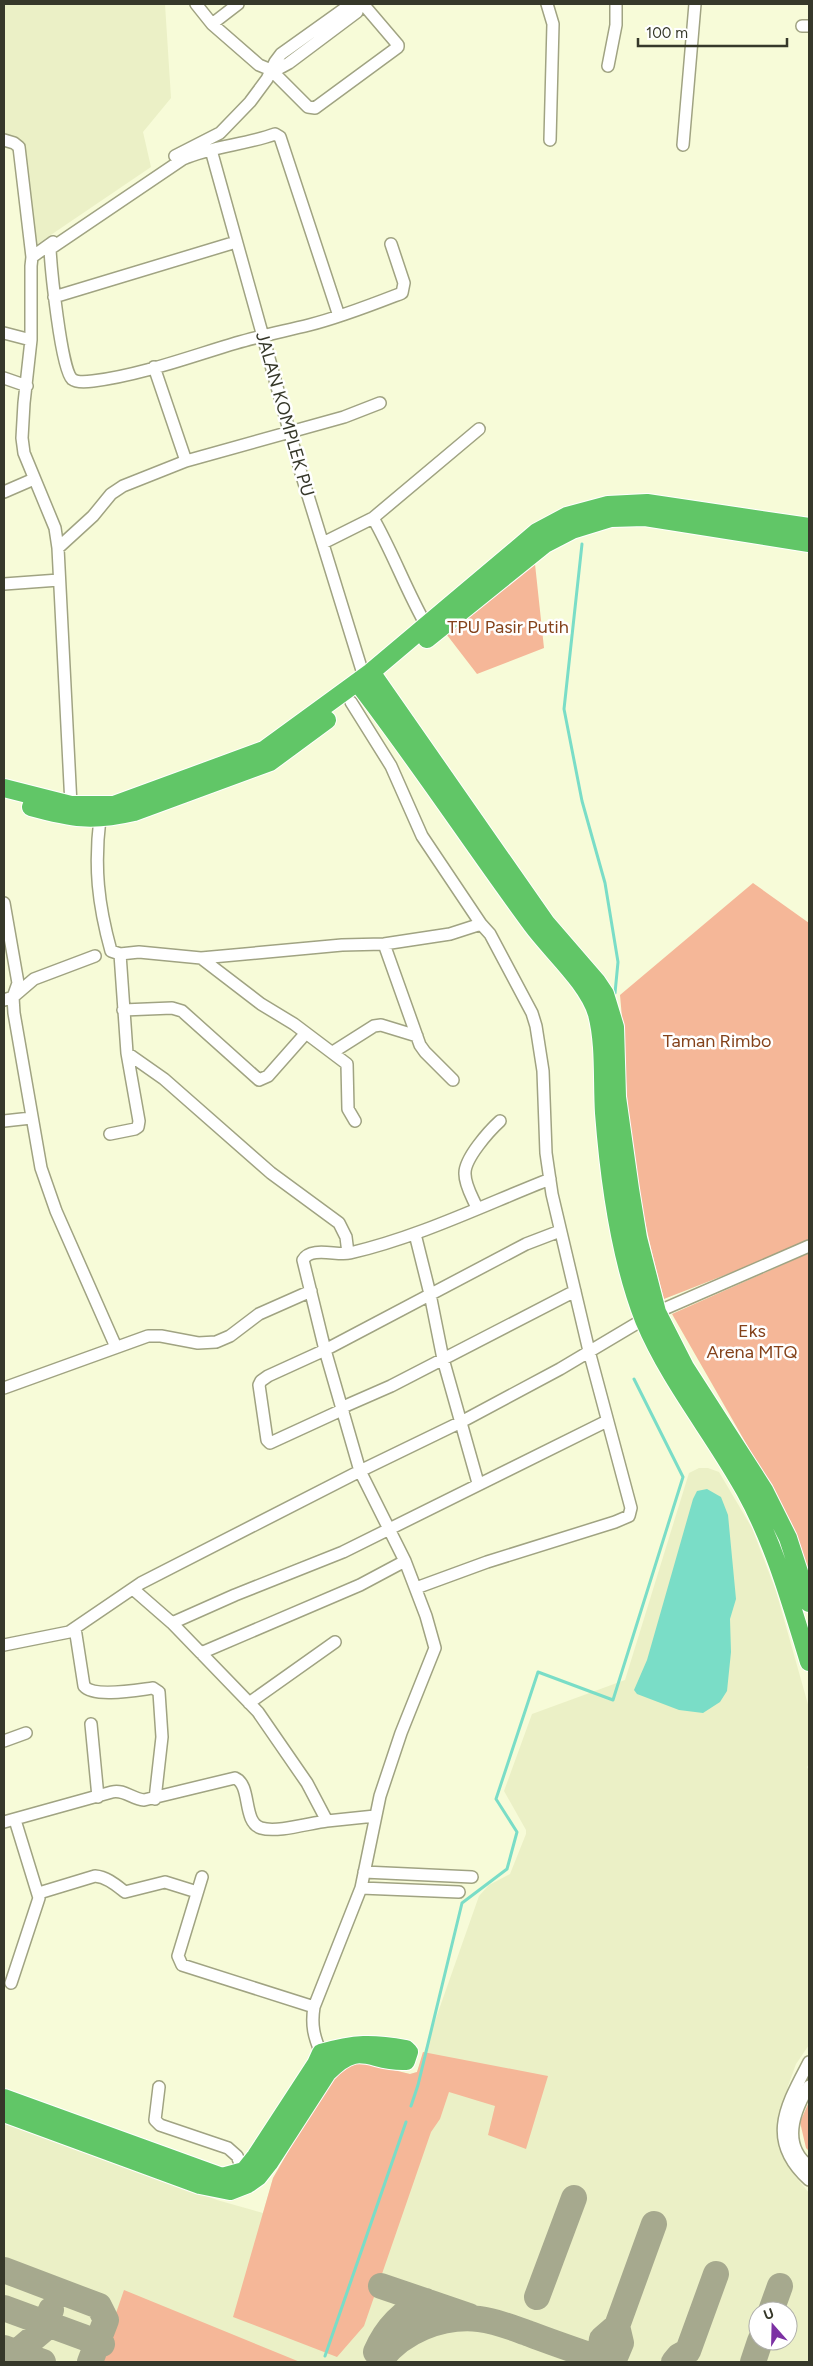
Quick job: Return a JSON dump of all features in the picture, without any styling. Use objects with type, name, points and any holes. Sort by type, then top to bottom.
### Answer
[{"type":"highway","points":[[364,684],[426,625],[537,532],[567,516],[608,505],[646,503],[683,516],[809,543]]},
{"type":"highway","points":[[4,799],[72,818],[100,818],[134,812],[267,756],[434,634],[552,541],[572,530],[610,518],[683,516],[809,528]]},
{"type":"highway","points":[[364,684],[546,923],[597,982],[605,994],[615,1027],[621,1190],[638,1238],[650,1315],[672,1377],[745,1491],[773,1549],[809,1662]]},
{"type":"highway","points":[[4,788],[71,805],[114,805],[267,756]]},
{"type":"highway","points":[[650,1315],[764,1490],[788,1538],[809,1603]]},
{"type":"highway","points":[[4,2113],[200,2185],[230,2190],[246,2178],[256,2156],[303,2098],[326,2072],[344,2058],[353,2054],[368,2054],[402,2061],[408,2060],[410,2056],[406,2049],[375,2044],[346,2046],[321,2054],[303,2098]]},
{"type":"highway","points":[[4,2098],[199,2170],[222,2177],[246,2178]]},
{"type":"street","points":[[196,4],[212,24],[259,65],[270,70],[308,107],[315,108],[390,55],[398,45],[363,4]]},
{"type":"street","points":[[212,24],[238,4]]},
{"type":"street","points":[[32,257],[177,154],[220,133],[250,102],[267,79],[270,70],[281,54],[352,4]]},
{"type":"street","points":[[270,70],[278,69],[289,63],[357,12],[359,4]]},
{"type":"street","points":[[547,4],[552,24],[550,140]]},
{"type":"street","points":[[608,66],[616,26],[616,4]]},
{"type":"street","points":[[684,145],[695,4]]},
{"type":"street","points":[[339,316],[278,135],[196,153],[182,159],[50,249],[54,297],[70,377],[77,382],[92,382],[154,367],[263,335],[310,325],[339,316],[402,293],[404,283],[391,244]]},
{"type":"street","points":[[4,140],[19,147],[32,257],[31,340],[22,438],[24,453],[55,528],[58,548],[71,805]]},
{"type":"street","name":"JALAN KOMPLEK PU","points":[[211,150],[301,472],[364,684],[391,766],[422,836],[481,924],[490,934],[534,1019],[543,1071],[546,1153],[560,1231],[607,1421],[629,1494],[631,1510],[629,1516],[487,1562],[416,1588]]},
{"type":"street","points":[[54,297],[236,242]]},
{"type":"street","points":[[4,333],[31,340]]},
{"type":"street","points":[[154,367],[186,461]]},
{"type":"street","points":[[4,378],[27,386]]},
{"type":"street","points":[[58,548],[93,516],[111,494],[122,486],[186,461],[344,417],[380,403]]},
{"type":"street","points":[[323,544],[373,518],[479,428]]},
{"type":"street","points":[[4,492],[34,479]]},
{"type":"street","points":[[373,518],[392,551],[399,574],[426,625]]},
{"type":"street","points":[[4,584],[59,580]]},
{"type":"street","points":[[100,818],[97,890],[101,916],[111,951],[120,954],[139,952],[201,958],[342,945],[384,944],[450,934],[481,924]]},
{"type":"street","points":[[4,903],[18,983],[8,999],[41,1168],[56,1211],[116,1347]]},
{"type":"street","points":[[384,944],[417,1036],[425,1052],[453,1080]]},
{"type":"street","points":[[110,1134],[135,1129],[139,1124],[127,1053],[120,954]]},
{"type":"street","points":[[8,999],[34,979],[95,956]]},
{"type":"street","points":[[201,958],[261,1004],[333,1052],[348,1067],[348,1109],[355,1121]]},
{"type":"street","points":[[123,1010],[172,1008],[182,1011],[259,1080],[268,1076],[306,1033]]},
{"type":"street","points":[[333,1052],[374,1026],[381,1026],[417,1036]]},
{"type":"street","points":[[127,1053],[164,1079],[271,1173],[339,1223],[346,1238],[348,1253]]},
{"type":"street","points":[[4,1121],[31,1118]]},
{"type":"street","points":[[477,1208],[466,1180],[466,1169],[483,1138],[500,1122]]},
{"type":"street","points":[[321,2054],[312,2029],[314,2007],[361,1888],[375,1816],[401,1733],[435,1648],[416,1588],[405,1561],[360,1471],[344,1408],[325,1350],[304,1258],[313,1254],[348,1253],[414,1234],[550,1179]]},
{"type":"street","points":[[560,1231],[526,1244],[325,1350],[261,1381],[258,1390],[267,1440],[273,1442],[391,1386],[575,1291]]},
{"type":"street","points":[[414,1234],[430,1294],[443,1358],[478,1483]]},
{"type":"street","points":[[4,1645],[56,1636],[75,1628],[158,1574],[461,1422],[650,1315],[809,1246]]},
{"type":"street","points":[[4,1388],[148,1336],[161,1336],[198,1343],[216,1342],[230,1336],[259,1314],[312,1291]]},
{"type":"street","points":[[172,1623],[235,1594],[344,1552],[478,1483],[607,1421]]},
{"type":"street","points":[[201,1653],[360,1584],[405,1561]]},
{"type":"street","points":[[133,1589],[172,1623],[258,1712],[307,1783],[327,1821]]},
{"type":"street","points":[[75,1628],[84,1686],[87,1689],[98,1692],[152,1688],[159,1692],[162,1737],[155,1799]]},
{"type":"street","points":[[249,1703],[336,1642]]},
{"type":"street","points":[[91,1724],[98,1797]]},
{"type":"street","points":[[4,1741],[26,1733]]},
{"type":"street","points":[[11,1983],[39,1902],[39,1893],[9,1821],[119,1790],[137,1799],[155,1799],[235,1778],[241,1782],[253,1822],[258,1827],[274,1829],[375,1816]]},
{"type":"street","points":[[364,1872],[472,1877]]},
{"type":"street","points":[[39,1893],[94,1876],[102,1877],[116,1884],[125,1892],[164,1882],[197,1892]]},
{"type":"street","points":[[202,1876],[178,1956],[182,1965],[314,2007]]},
{"type":"street","points":[[361,1888],[459,1892]]},
{"type":"street","points":[[809,2062],[786,2110],[784,2123],[786,2149],[791,2161],[809,2180]]},
{"type":"street","points":[[809,2086],[794,2116],[792,2128],[797,2151],[803,2162],[809,2166]]},
{"type":"street","points":[[159,2087],[155,2120],[160,2125],[228,2148],[237,2156],[246,2178]]},
{"type":"shaded area","points":[[4,4],[165,4],[171,98],[143,132],[151,167],[36,245],[21,141],[4,136]]},
{"type":"shaded area","points":[[699,1468],[708,1468],[719,1472],[752,1528],[776,1591],[809,1708],[809,1764],[807,1767],[809,1771],[809,2045],[796,2064],[788,2086],[783,2109],[780,2143],[785,2160],[809,2193],[809,2362],[4,2362],[4,2122],[217,2200],[263,2213],[273,2178],[326,2086],[356,2061],[410,2074],[417,2072],[479,1896],[489,1885],[510,1874],[526,1834],[526,1830],[504,1791],[532,1714],[625,1680],[689,1473]]},
{"type":"green space","name":"TPU Pasir Putih","points":[[535,564],[544,648],[477,674],[447,635]]},
{"type":"green space","name":"Taman Rimbo","points":[[753,883],[809,923],[809,1242],[664,1299],[638,1188],[628,1104],[620,995]]},
{"type":"green space","name":"Eks Arena MTQ","points":[[809,1253],[809,1579],[791,1522],[672,1314]]},
{"type":"green space","points":[[423,2052],[548,2076],[526,2149],[488,2135],[495,2106],[449,2092],[440,2119],[431,2132],[364,2326],[337,2357],[233,2317],[273,2178],[326,2086],[333,2077],[356,2061],[410,2074],[417,2072]]},
{"type":"green space","points":[[809,2102],[809,2151],[806,2148],[800,2122]]},
{"type":"green space","points":[[124,2290],[300,2362],[99,2362]]},
{"type":"water","points":[[707,1489],[721,1497],[728,1515],[736,1599],[730,1619],[731,1652],[727,1691],[720,1702],[703,1713],[679,1710],[637,1694],[634,1690],[647,1660],[693,1499],[697,1491]]},
{"type":"waterway","points":[[582,544],[564,709],[582,801],[605,883],[618,962],[615,993]]},
{"type":"waterway","points":[[411,2106],[418,2085],[462,1903],[507,1869],[517,1832],[496,1799],[538,1672],[613,1700],[683,1477],[634,1379]]},
{"type":"waterway","points":[[325,2356],[406,2122]]},
{"type":"taxiway","points":[[537,2297],[574,2198]]},
{"type":"taxiway","points":[[617,2326],[654,2224]]},
{"type":"taxiway","points":[[4,2270],[99,2306],[106,2320],[90,2362]]},
{"type":"taxiway","points":[[674,2362],[679,2356],[688,2351],[716,2274]]},
{"type":"taxiway","points":[[381,2286],[469,2316]]},
{"type":"taxiway","points":[[775,2301],[780,2286]]},
{"type":"taxiway","points":[[376,2352],[390,2328],[403,2315],[426,2301]]},
{"type":"taxiway","points":[[4,2308],[102,2344]]},
{"type":"taxiway","points":[[17,2352],[43,2330],[51,2310]]},
{"type":"taxiway","points":[[379,2362],[399,2342],[423,2327],[465,2318],[499,2323],[609,2362]]},
{"type":"taxiway","points":[[599,2359],[602,2339],[617,2326],[621,2343],[613,2362]]},
{"type":"taxiway","points":[[4,2348],[43,2362]]},
{"type":"taxiway","points":[[753,2362],[757,2351]]}]
